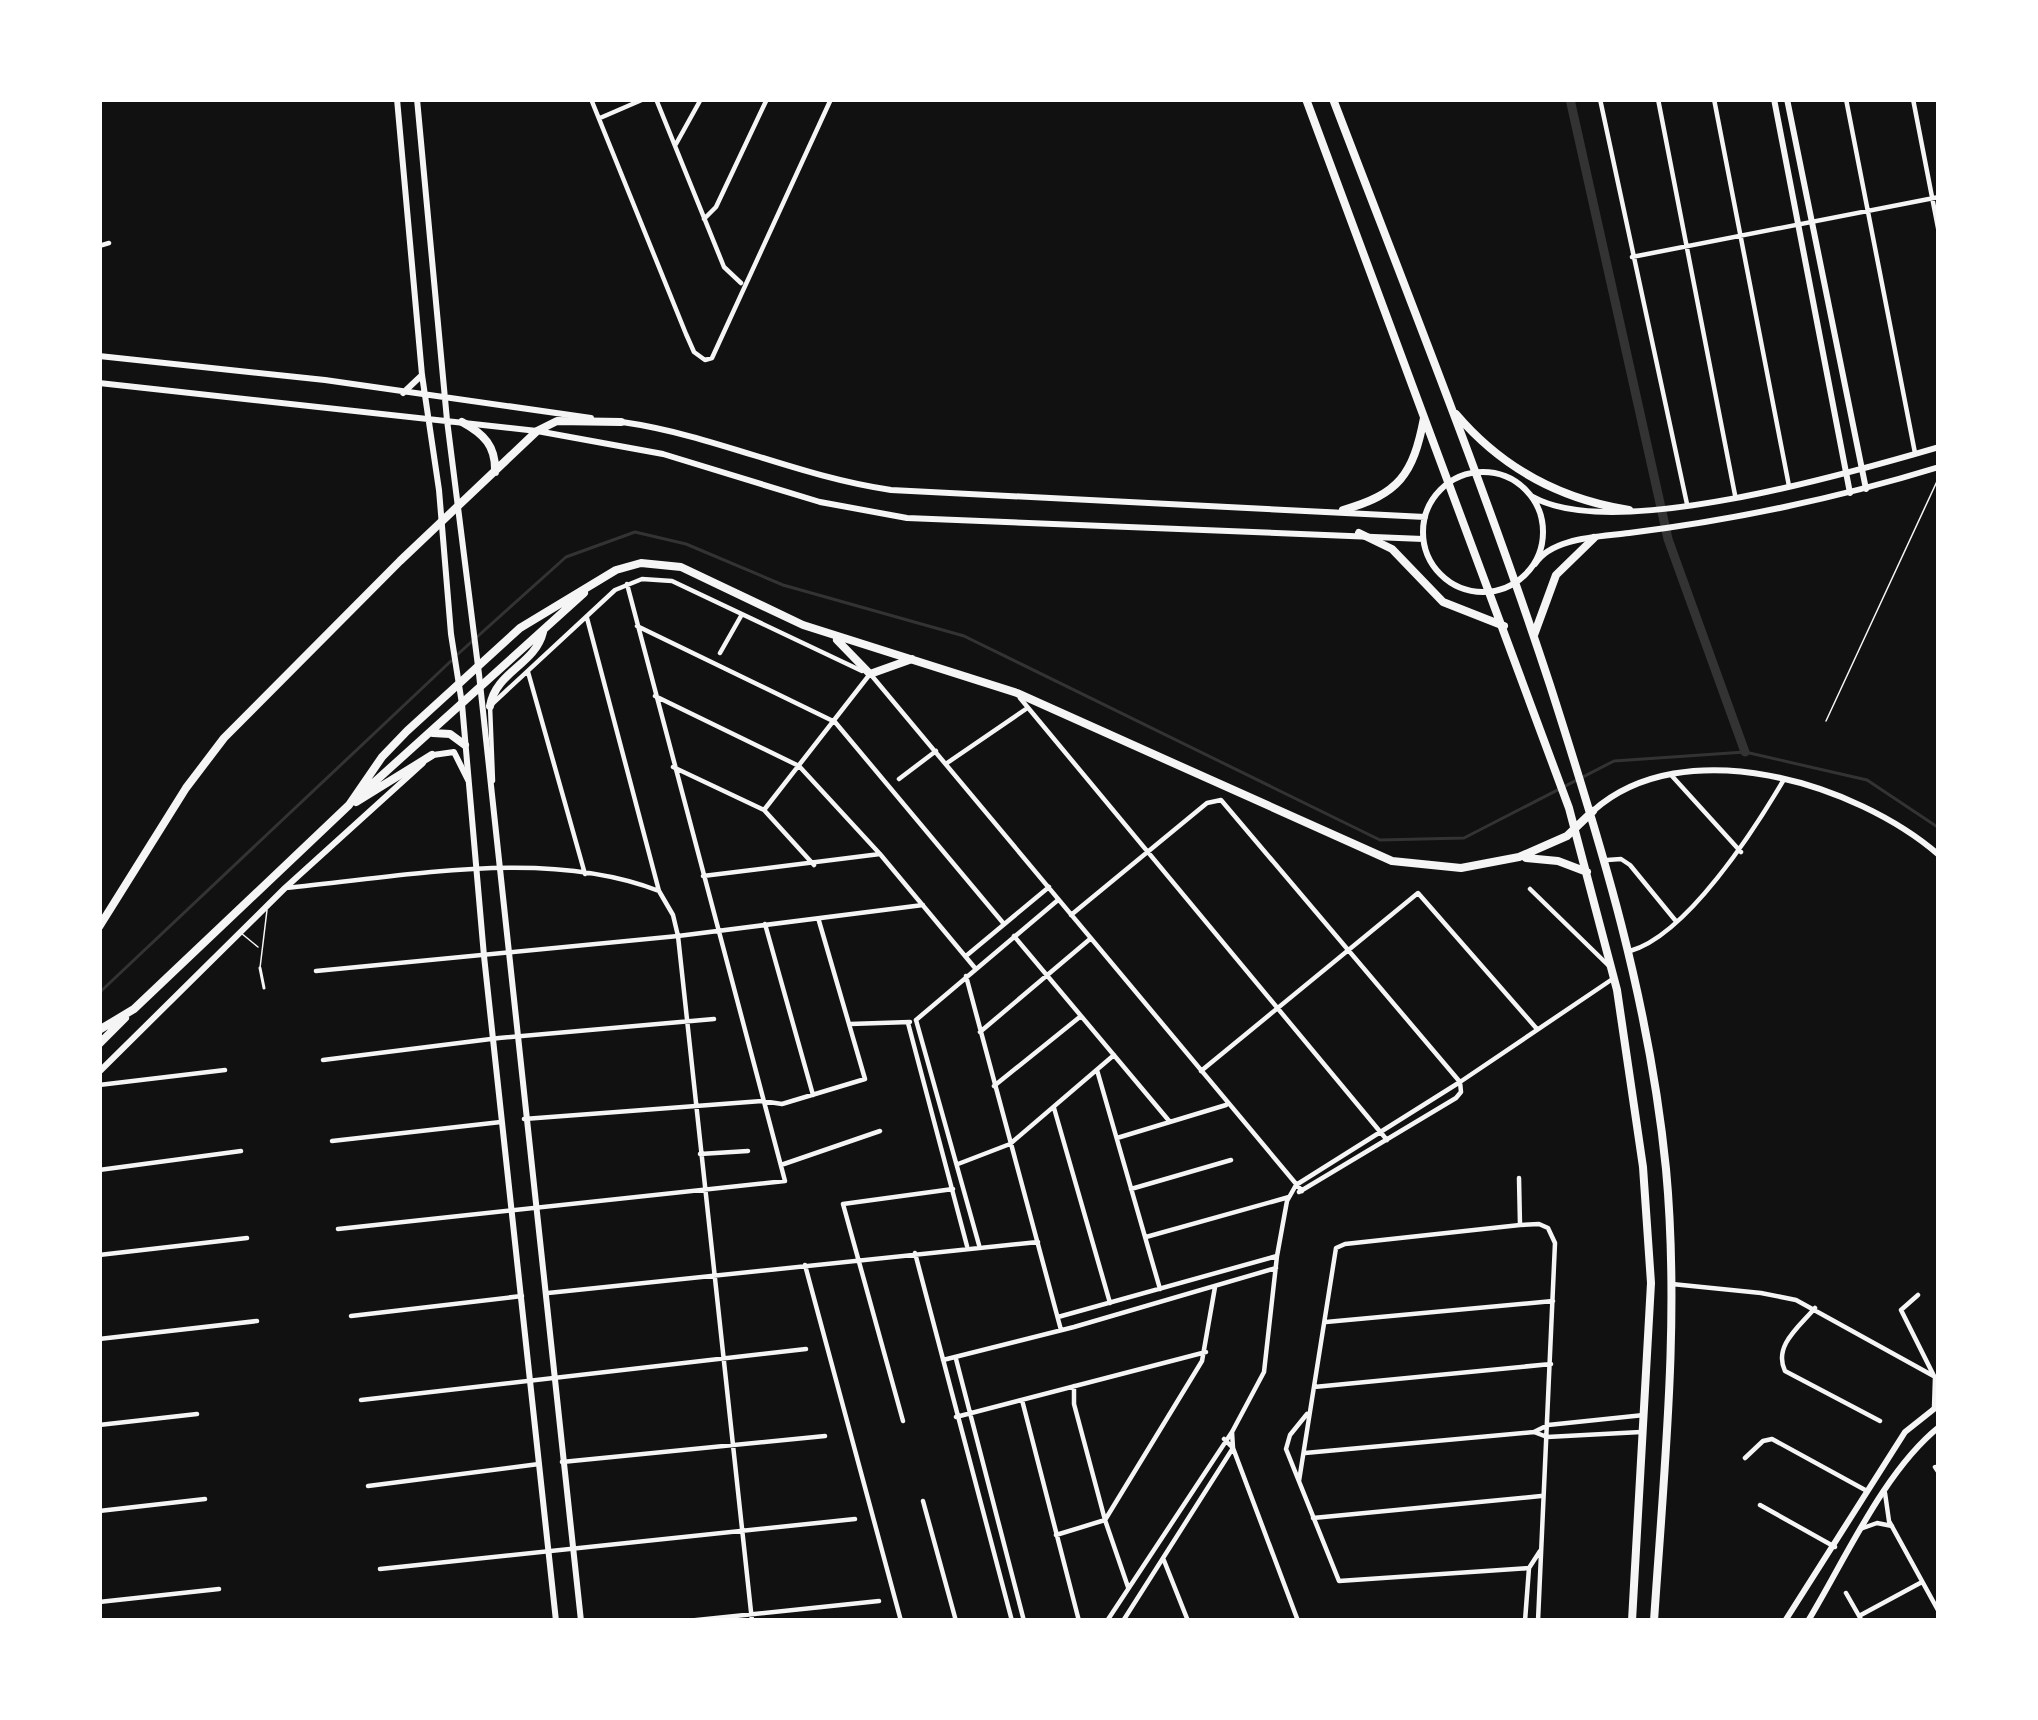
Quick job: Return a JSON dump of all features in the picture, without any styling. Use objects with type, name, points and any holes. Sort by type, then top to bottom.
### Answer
[{"type":"main road","points":[[397,99],[422,375],[462,704],[492,1039],[556,1621]]},
{"type":"main road","points":[[417,99],[447,419],[581,1621]]},
{"type":"main road","points":[[1306,99],[1569,808],[1613,974],[1648,1226],[1651,1283],[1632,1621]]},
{"type":"main road","points":[[1333,99],[1516,583],[1593,811],[1648,1032],[1662,1140],[1672,1284],[1654,1621]]},
{"type":"main road","points":[[1774,99],[1850,493]]},
{"type":"main road","points":[[1787,99],[1865,489]]},
{"type":"main road","points":[[99,356],[665,429],[839,481],[891,490],[1425,517]]},
{"type":"main road","points":[[403,393],[422,375]]},
{"type":"main road","points":[[99,383],[537,430],[663,454],[820,502],[907,518],[1424,539]]},
{"type":"main road","points":[[1448,403],[1480,440],[1519,471],[1580,499],[1628,509]]},
{"type":"main road","points":[[1342,510],[1379,497],[1403,478],[1415,457],[1425,417]]},
{"type":"main road","points":[[99,924],[186,788],[224,738],[400,561],[537,430],[557,421],[621,422]]},
{"type":"main road","points":[[462,422],[488,441],[495,454],[495,472]]},
{"type":"main road","points":[[1939,447],[1789,486],[1642,509],[1575,511],[1533,497],[1507,476],[1475,472],[1450,481],[1437,493],[1425,517],[1424,539],[1430,560],[1449,582],[1469,591],[1492,592],[1516,583],[1540,555],[1594,538],[1850,493],[1939,467]]},
{"type":"main road","points":[[1533,497],[1544,525],[1535,564]]},
{"type":"main road","points":[[1359,533],[1392,549],[1443,602],[1504,626]]},
{"type":"main road","points":[[1534,637],[1556,575],[1594,538]]},
{"type":"main road","points":[[349,805],[393,745],[533,619],[641,562],[681,567],[761,608],[1017,693],[1370,854],[1444,869],[1519,857],[1558,861],[1587,873]]},
{"type":"main road","points":[[99,1044],[349,805],[603,578]]},
{"type":"main road","points":[[490,706],[501,680],[538,648],[544,627]]},
{"type":"main road","points":[[832,634],[870,674],[916,658]]},
{"type":"main road","points":[[431,734],[450,734],[465,745]]},
{"type":"main road","points":[[349,805],[432,755],[454,752],[469,783]]},
{"type":"main road","points":[[99,1072],[285,888],[432,755]]},
{"type":"main road","points":[[1519,857],[1576,830],[1623,789],[1670,773],[1724,770],[1838,796],[1872,811],[1939,855]]},
{"type":"main road","points":[[99,1030],[134,1009]]},
{"type":"main road","points":[[1786,1621],[1905,1432],[1937,1407]]},
{"type":"main road","points":[[1808,1621],[1885,1492],[1915,1450],[1939,1427]]},
{"type":"street","points":[[591,99],[686,334],[694,352],[706,361],[712,358],[831,99]]},
{"type":"street","points":[[599,118],[644,99]]},
{"type":"street","points":[[656,99],[724,267],[743,285]]},
{"type":"street","points":[[676,144],[701,99]]},
{"type":"street","points":[[704,219],[716,207],[767,99]]},
{"type":"street","points":[[1600,99],[1682,504]]},
{"type":"street","points":[[1658,99],[1735,495]]},
{"type":"street","points":[[1714,99],[1789,486]]},
{"type":"street","points":[[1846,99],[1916,454]]},
{"type":"street","points":[[1913,99],[1939,232]]},
{"type":"street","points":[[1633,257],[1935,198]]},
{"type":"street","points":[[99,246],[109,242]]},
{"type":"street","points":[[490,786],[495,770],[490,706],[626,583],[672,580],[870,674],[1302,1191]]},
{"type":"street","points":[[338,1229],[785,1181],[626,583]]},
{"type":"street","points":[[720,653],[741,614]]},
{"type":"street","points":[[586,618],[659,891],[678,936],[751,1618]]},
{"type":"street","points":[[637,626],[835,722],[1004,924]]},
{"type":"street","points":[[528,672],[585,874]]},
{"type":"street","points":[[764,810],[870,674]]},
{"type":"street","points":[[1017,693],[1387,1140]]},
{"type":"street","points":[[655,696],[799,766],[975,968]]},
{"type":"street","points":[[946,763],[1026,709]]},
{"type":"street","points":[[899,779],[936,751]]},
{"type":"street","points":[[674,767],[764,810],[814,865]]},
{"type":"street","points":[[1670,773],[1741,852]]},
{"type":"street","points":[[1630,950],[1648,943],[1675,920],[1741,852],[1783,781]]},
{"type":"street","points":[[1072,915],[1207,803],[1221,800],[1460,1082],[1456,1098],[1302,1191],[1146,1237]]},
{"type":"street","points":[[703,876],[880,854]]},
{"type":"street","points":[[1606,860],[1630,865],[1675,920]]},
{"type":"street","points":[[285,888],[499,867],[585,874],[659,891]]},
{"type":"street","points":[[966,956],[1049,887]]},
{"type":"street","points":[[1107,1621],[1232,1432],[1264,1372],[1277,1256],[1296,1185],[1460,1082],[1613,974],[1530,889]]},
{"type":"street","points":[[1200,1071],[1418,893],[1537,1029]]},
{"type":"street","points":[[850,1024],[912,1021],[1059,899]]},
{"type":"street","points":[[316,971],[718,932],[923,905]]},
{"type":"street","points":[[524,1120],[694,1105],[782,1104],[865,1079],[818,919]]},
{"type":"street","points":[[765,924],[813,1095]]},
{"type":"street","points":[[1014,936],[1170,1122]]},
{"type":"street","points":[[980,1032],[1090,938]]},
{"type":"street","points":[[260,968],[264,988]]},
{"type":"street","points":[[966,976],[1061,1330]]},
{"type":"street","points":[[994,1086],[1081,1016]]},
{"type":"street","points":[[323,1060],[714,1018]]},
{"type":"street","points":[[912,1021],[979,1246]]},
{"type":"street","points":[[912,1021],[968,1246]]},
{"type":"street","points":[[956,1165],[1010,1144],[1114,1055]]},
{"type":"street","points":[[99,1085],[225,1070]]},
{"type":"street","points":[[1097,1070],[1160,1289]]},
{"type":"street","points":[[1117,1138],[1228,1105]]},
{"type":"street","points":[[1054,1108],[1110,1303]]},
{"type":"street","points":[[332,1142],[501,1122]]},
{"type":"street","points":[[782,1165],[880,1131]]},
{"type":"street","points":[[99,1171],[241,1151]]},
{"type":"street","points":[[700,1154],[748,1151]]},
{"type":"street","points":[[1132,1189],[1232,1160]]},
{"type":"street","points":[[1519,1178],[1520,1225]]},
{"type":"street","points":[[903,1421],[843,1204],[953,1190]]},
{"type":"street","points":[[1299,1481],[1333,1253],[1338,1246],[1539,1224],[1555,1243],[1538,1621]]},
{"type":"street","points":[[99,1256],[247,1238]]},
{"type":"street","points":[[545,1293],[1038,1242]]},
{"type":"street","points":[[915,1253],[1012,1621]]},
{"type":"street","points":[[1058,1317],[1277,1256]]},
{"type":"street","points":[[805,1265],[901,1621]]},
{"type":"street","points":[[943,1360],[1276,1268]]},
{"type":"street","points":[[1672,1284],[1778,1295],[1814,1308],[1937,1378]]},
{"type":"street","points":[[1056,1535],[1105,1520],[1205,1352],[1215,1287]]},
{"type":"street","points":[[1918,1294],[1900,1310],[1937,1378],[1937,1407]]},
{"type":"street","points":[[351,1316],[522,1296]]},
{"type":"street","points":[[1323,1323],[1553,1301]]},
{"type":"street","points":[[1814,1308],[1783,1346],[1780,1363],[1792,1376],[1880,1421]]},
{"type":"street","points":[[99,1339],[257,1322]]},
{"type":"street","points":[[362,1400],[806,1349]]},
{"type":"street","points":[[956,1417],[1205,1352]]},
{"type":"street","points":[[955,1357],[1024,1621]]},
{"type":"street","points":[[1314,1387],[1551,1364]]},
{"type":"street","points":[[1074,1386],[1074,1404],[1105,1520],[1129,1587]]},
{"type":"street","points":[[1022,1400],[1079,1621]]},
{"type":"street","points":[[1311,1410],[1286,1441],[1288,1459],[1339,1581],[1529,1568]]},
{"type":"street","points":[[99,1425],[197,1414]]},
{"type":"street","points":[[1303,1453],[1534,1432],[1547,1425],[1644,1415]]},
{"type":"street","points":[[1534,1432],[1547,1437],[1643,1431]]},
{"type":"street","points":[[1232,1432],[1233,1448],[1298,1621]]},
{"type":"street","points":[[562,1462],[825,1436]]},
{"type":"street","points":[[1224,1439],[1233,1448]]},
{"type":"street","points":[[1744,1457],[1767,1439],[1867,1491]]},
{"type":"street","points":[[1124,1621],[1233,1448]]},
{"type":"street","points":[[368,1486],[539,1465]]},
{"type":"street","points":[[1885,1492],[1885,1510],[1892,1526],[1939,1612]]},
{"type":"street","points":[[1313,1518],[1543,1496]]},
{"type":"street","points":[[99,1511],[205,1499]]},
{"type":"street","points":[[923,1501],[956,1621]]},
{"type":"street","points":[[1760,1504],[1835,1547]]},
{"type":"street","points":[[380,1569],[855,1519]]},
{"type":"street","points":[[1863,1528],[1877,1523],[1892,1526]]},
{"type":"street","points":[[1525,1621],[1529,1568],[1540,1551]]},
{"type":"street","points":[[1163,1558],[1188,1621]]},
{"type":"street","points":[[1846,1593],[1860,1618],[1923,1581]]},
{"type":"street","points":[[99,1602],[219,1589]]},
{"type":"street","points":[[687,1621],[751,1618],[879,1601]]},
{"type":"lane","points":[[1826,721],[1939,477]]},
{"type":"lane","points":[[260,968],[268,907]]},
{"type":"lane","points":[[241,932],[261,950]]},
{"type":"waterway","points":[[1570,99],[1668,539],[1745,752]]},
{"type":"waterway","points":[[458,654],[566,557],[635,532],[686,544],[783,585],[964,636],[1380,840],[1464,838],[1614,761],[1745,752],[1867,780],[1939,828]]},
{"type":"waterway","points":[[99,993],[451,661]]}]
